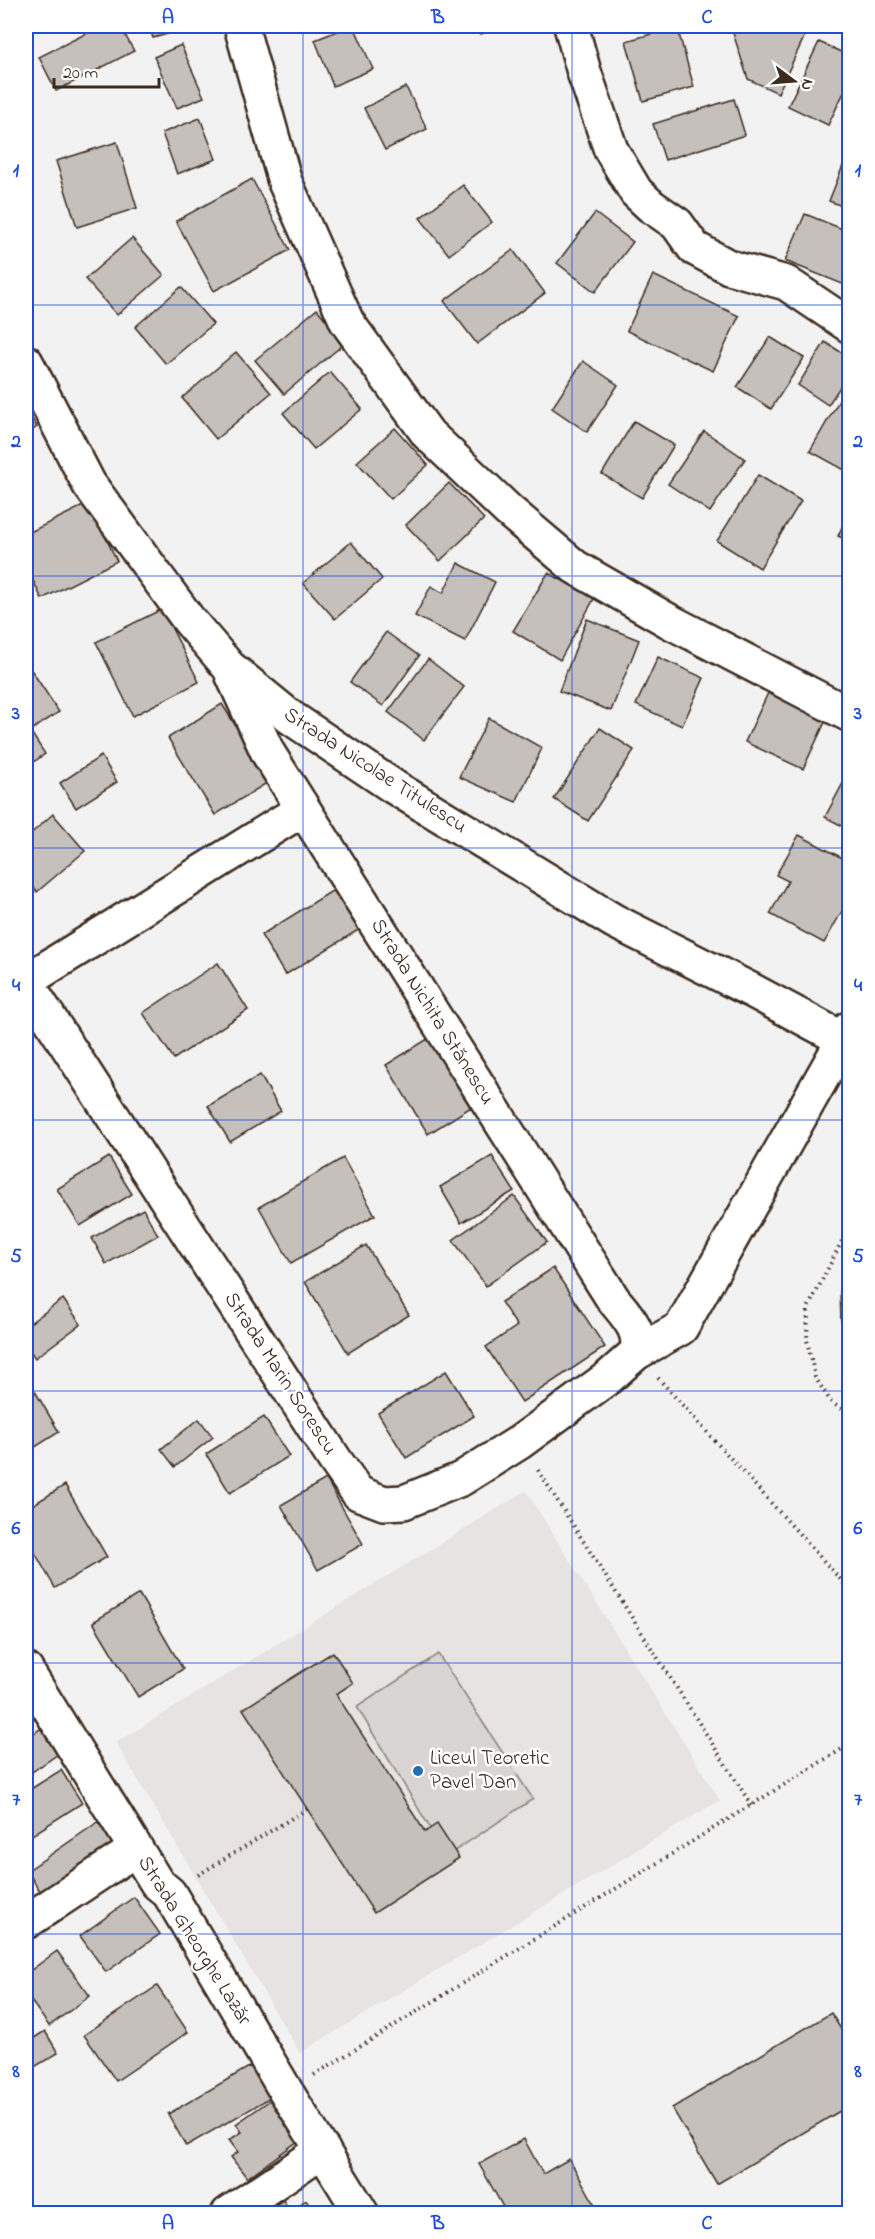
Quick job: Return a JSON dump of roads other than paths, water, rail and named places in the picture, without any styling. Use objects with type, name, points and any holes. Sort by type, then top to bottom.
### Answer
[{"type":"street","points":[[241,26],[285,182],[347,322],[428,434],[509,511],[575,567],[669,621],[849,715]]},
{"type":"street","points":[[571,26],[611,150],[636,192],[651,206],[677,224],[694,248],[729,267],[786,283],[849,326]]},
{"type":"street","name":"Strada Nicolae Titulescu","points":[[26,363],[89,484],[188,619],[229,667],[290,717],[394,787],[614,921],[847,1037]]},
{"type":"street","name":"Strada Nichita Stănescu","points":[[229,667],[268,753],[613,1299],[633,1326],[639,1340],[636,1353]]},
{"type":"street","points":[[26,982],[303,808]]},
{"type":"street","name":"Strada Marin Sorescu","points":[[26,982],[358,1493],[384,1503],[404,1502],[461,1479],[520,1442],[609,1377],[636,1353],[681,1328],[847,1037]]},
{"type":"street","name":"Strada Gheorghe Lazăr","points":[[26,1670],[157,1884],[169,1893],[287,2093],[362,2214]]},
{"type":"street","points":[[26,1922],[136,1850]]},
{"type":"street","points":[[228,2214],[322,2150]]},
{"type":"place","name":"Liceul Teoretic Pavel Dan","points":[[418,1771]]}]
